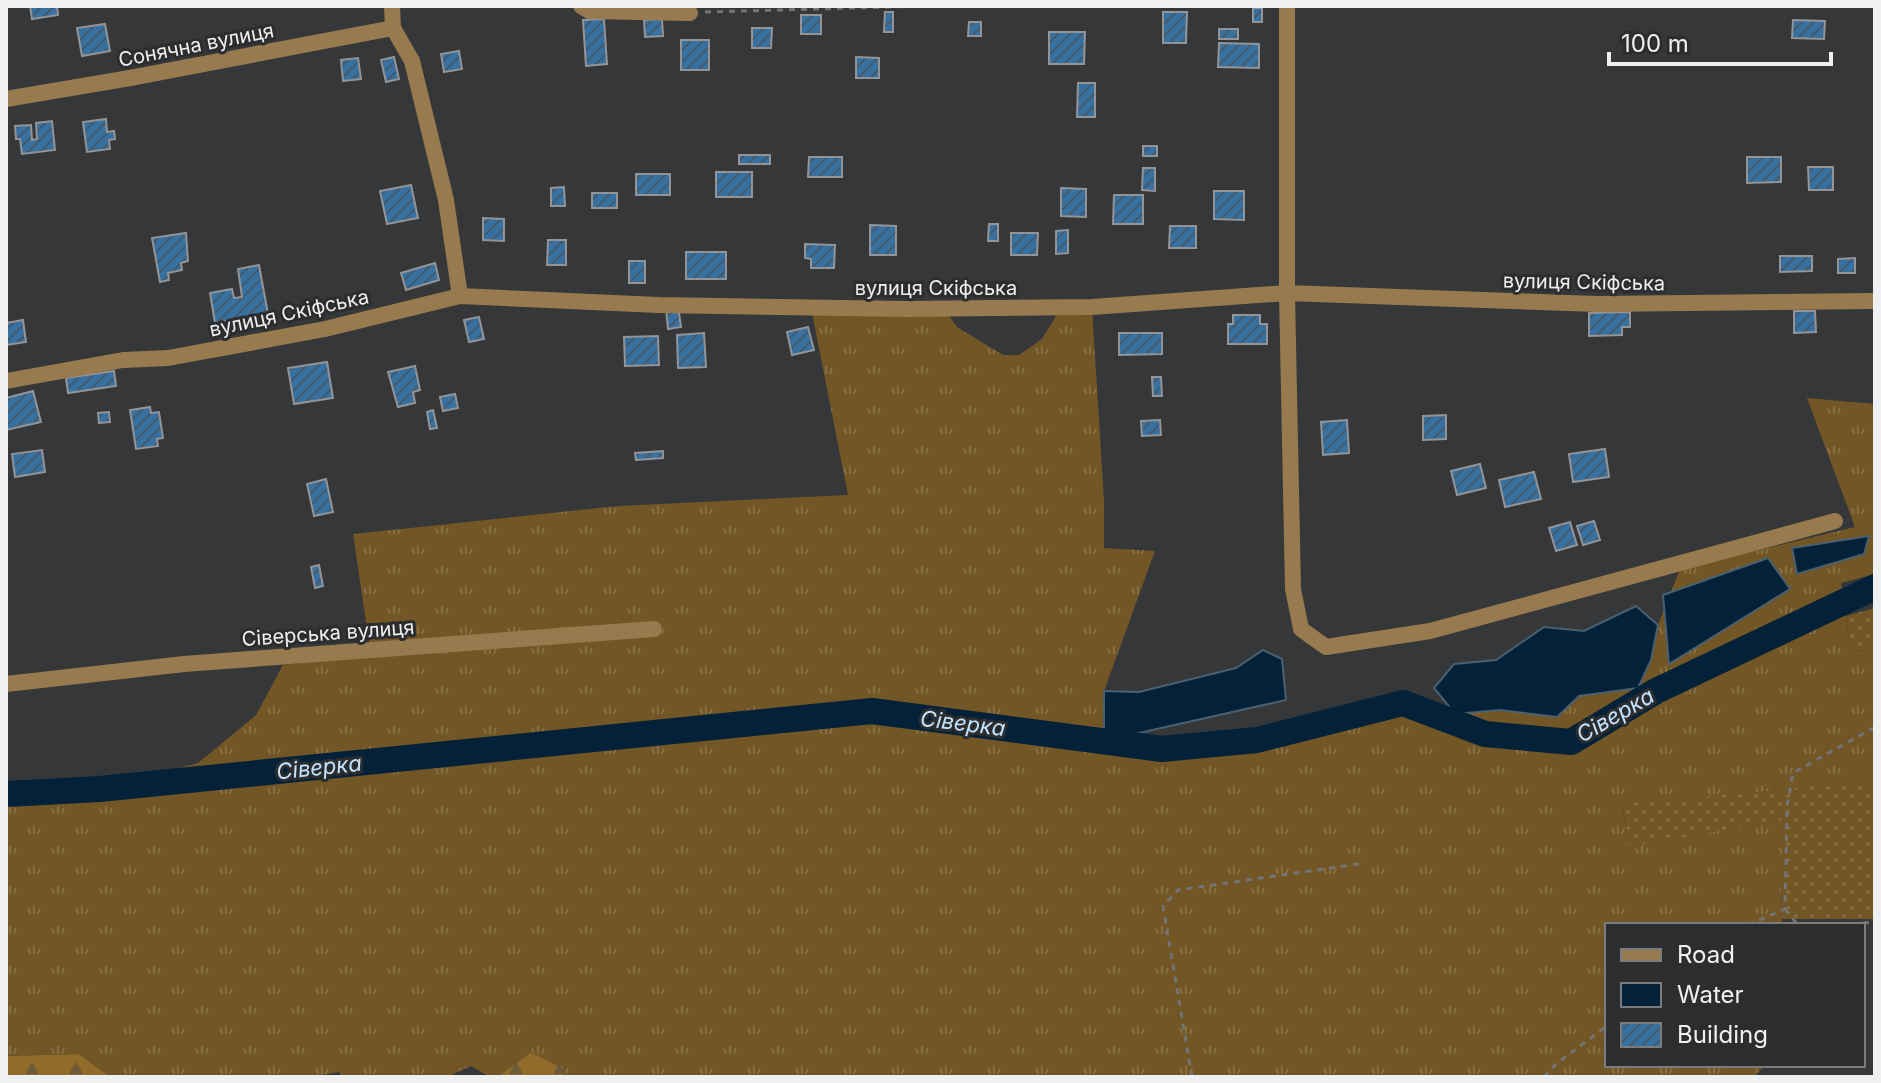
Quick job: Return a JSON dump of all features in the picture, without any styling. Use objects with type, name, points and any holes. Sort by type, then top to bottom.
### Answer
[{"type":"street","points":[[392,6],[393,28],[412,61],[446,200],[460,296]]},
{"type":"street","points":[[581,6],[589,11],[690,13]]},
{"type":"street","points":[[1287,6],[1287,293],[1293,589],[1301,629],[1326,647],[1430,631],[1835,521]]},
{"type":"street","name":"Сонячна вулиця","points":[[6,99],[393,28]]},
{"type":"street","name":"вулиця Скіфська","points":[[6,381],[123,360],[168,358],[310,332],[460,296],[658,305],[906,309],[1092,307],[1287,293],[1597,304],[1875,301]]},
{"type":"street","name":"Сіверська вулиця","points":[[6,684],[184,664],[654,629]]},
{"type":"path","points":[[690,13],[929,6]]},
{"type":"path","points":[[1796,923],[1785,909],[1787,806],[1793,773],[1875,727]]},
{"type":"path","points":[[1192,1077],[1163,906],[1178,890],[1365,863]]},
{"type":"path","points":[[1753,923],[1785,909]]},
{"type":"path","points":[[1544,1077],[1556,1064],[1605,1027]]},
{"type":"green space","points":[[1092,307],[1104,548],[1155,551],[1104,691],[1105,752],[1257,740],[1403,703],[1455,714],[1500,710],[1557,717],[1579,696],[1638,688],[1651,660],[1658,625],[1680,569],[1855,527],[1807,398],[1875,404],[1875,574],[1841,583],[1851,651],[1875,650],[1875,781],[1622,805],[1629,845],[1785,820],[1781,871],[1782,923],[1605,923],[1605,1067],[1763,1067],[1754,1077],[565,1077],[562,1068],[531,1052],[498,1077],[490,1077],[471,1066],[447,1077],[343,1077],[339,1072],[313,1077],[110,1077],[79,1054],[6,1056],[6,794],[70,797],[198,763],[256,715],[283,665],[371,656],[353,534],[618,506],[848,495],[811,308],[944,309],[957,327],[1003,355],[1019,355],[1042,339],[1058,313]]},
{"type":"green space","points":[[1875,608],[1875,650],[1851,651],[1846,616]]},
{"type":"green space","points":[[1875,781],[1875,919],[1782,919],[1784,820],[1629,846],[1622,804]]},
{"type":"green space","points":[[531,1052],[562,1068],[565,1077],[498,1077]]},
{"type":"green space","points":[[79,1054],[110,1077],[6,1077],[6,1056]]},
{"type":"water","points":[[1869,536],[1864,554],[1797,574],[1792,548]]},
{"type":"water","points":[[1768,558],[1790,589],[1669,664],[1663,595]]},
{"type":"water","points":[[1636,606],[1658,625],[1651,660],[1638,688],[1579,696],[1557,717],[1500,710],[1455,714],[1434,688],[1454,664],[1496,660],[1544,627],[1584,631]]},
{"type":"water","points":[[1263,650],[1282,659],[1286,700],[1139,733],[1104,734],[1104,691],[1139,692],[1236,668]]},
{"type":"building","points":[[30,6],[57,6],[58,15],[32,19]]},
{"type":"building","points":[[1253,8],[1262,8],[1262,22],[1253,22]]},
{"type":"building","points":[[885,12],[893,12],[893,32],[884,32]]},
{"type":"building","points":[[1163,12],[1187,12],[1186,43],[1163,43]]},
{"type":"building","points":[[801,15],[821,15],[821,34],[801,34]]},
{"type":"building","points":[[604,19],[607,64],[586,66],[583,20]]},
{"type":"building","points":[[662,19],[663,36],[645,37],[644,20]]},
{"type":"building","points":[[1793,20],[1825,21],[1824,39],[1792,38]]},
{"type":"building","points":[[969,22],[981,22],[981,36],[968,36]]},
{"type":"building","points":[[105,24],[110,51],[82,56],[77,28]]},
{"type":"building","points":[[752,28],[772,28],[771,48],[752,48]]},
{"type":"building","points":[[1219,29],[1238,29],[1238,39],[1219,39]]},
{"type":"building","points":[[1049,32],[1085,32],[1084,64],[1049,64]]},
{"type":"building","points":[[681,40],[709,40],[709,70],[681,70]]},
{"type":"building","points":[[1219,43],[1259,44],[1259,68],[1218,67]]},
{"type":"building","points":[[459,51],[462,69],[444,72],[441,54]]},
{"type":"building","points":[[394,57],[399,79],[386,82],[381,60]]},
{"type":"building","points":[[856,57],[879,58],[879,78],[856,78]]},
{"type":"building","points":[[358,58],[361,79],[343,81],[341,60]]},
{"type":"building","points":[[1078,83],[1095,83],[1095,117],[1077,117]]},
{"type":"building","points":[[106,119],[107,132],[114,131],[115,139],[109,140],[110,149],[87,152],[83,122]]},
{"type":"building","points":[[52,121],[55,150],[22,154],[15,126],[31,125],[32,140],[37,139],[36,123]]},
{"type":"building","points":[[1143,146],[1157,146],[1157,156],[1143,156]]},
{"type":"building","points":[[739,155],[770,155],[770,164],[739,164]]},
{"type":"building","points":[[809,157],[842,157],[842,177],[808,177]]},
{"type":"building","points":[[1747,157],[1781,157],[1781,182],[1747,183]]},
{"type":"building","points":[[1808,167],[1833,167],[1833,190],[1809,190]]},
{"type":"building","points":[[1143,168],[1155,168],[1155,191],[1142,190]]},
{"type":"building","points":[[716,172],[752,172],[752,197],[716,197]]},
{"type":"building","points":[[636,174],[670,174],[670,195],[636,195]]},
{"type":"building","points":[[411,185],[418,218],[387,224],[380,191]]},
{"type":"building","points":[[564,187],[565,206],[551,206],[551,188]]},
{"type":"building","points":[[1061,188],[1086,189],[1086,217],[1061,216]]},
{"type":"building","points":[[1214,191],[1244,191],[1244,220],[1214,219]]},
{"type":"building","points":[[592,193],[617,193],[617,208],[592,208]]},
{"type":"building","points":[[1114,195],[1143,195],[1143,224],[1113,224]]},
{"type":"building","points":[[483,218],[504,219],[504,241],[483,240]]},
{"type":"building","points":[[989,224],[998,224],[998,241],[988,241]]},
{"type":"building","points":[[870,225],[896,226],[896,255],[870,255]]},
{"type":"building","points":[[1170,226],[1196,226],[1196,248],[1169,248]]},
{"type":"building","points":[[1068,230],[1068,253],[1056,254],[1056,231]]},
{"type":"building","points":[[186,233],[188,261],[181,263],[182,270],[168,273],[169,280],[160,282],[152,238]]},
{"type":"building","points":[[1011,233],[1038,233],[1037,255],[1011,255]]},
{"type":"building","points":[[548,240],[566,240],[566,265],[547,265]]},
{"type":"building","points":[[805,244],[835,245],[834,268],[811,268],[811,259],[805,258]]},
{"type":"building","points":[[686,252],[726,252],[726,279],[686,279]]},
{"type":"building","points":[[1780,256],[1812,256],[1812,271],[1780,272]]},
{"type":"building","points":[[1855,258],[1855,273],[1838,273],[1838,259]]},
{"type":"building","points":[[629,261],[645,261],[645,283],[629,283]]},
{"type":"building","points":[[435,263],[439,280],[406,290],[401,273]]},
{"type":"building","points":[[259,265],[268,314],[215,323],[210,293],[232,289],[234,298],[242,297],[238,269]]},
{"type":"building","points":[[678,306],[681,327],[668,329],[666,308]]},
{"type":"building","points":[[1794,311],[1815,311],[1816,332],[1794,333]]},
{"type":"building","points":[[1630,312],[1630,327],[1622,327],[1622,335],[1589,336],[1589,313]]},
{"type":"building","points":[[1233,315],[1260,315],[1260,324],[1267,324],[1267,344],[1228,344],[1228,324],[1233,324]]},
{"type":"building","points":[[479,317],[484,339],[469,342],[464,320]]},
{"type":"building","points":[[23,320],[26,342],[6,345],[6,323]]},
{"type":"building","points":[[808,327],[814,350],[792,355],[787,332]]},
{"type":"building","points":[[704,333],[706,367],[678,368],[677,335]]},
{"type":"building","points":[[1119,333],[1162,333],[1162,354],[1119,355]]},
{"type":"building","points":[[658,336],[659,365],[625,366],[624,337]]},
{"type":"building","points":[[327,362],[333,398],[294,404],[288,368]]},
{"type":"building","points":[[415,366],[420,390],[413,392],[415,403],[398,407],[388,372]]},
{"type":"building","points":[[114,371],[116,386],[68,393],[66,378]]},
{"type":"building","points":[[1152,377],[1161,377],[1162,396],[1153,396]]},
{"type":"building","points":[[33,391],[41,422],[6,430],[6,398]]},
{"type":"building","points":[[455,394],[458,408],[443,411],[440,397]]},
{"type":"building","points":[[150,407],[151,413],[159,412],[163,438],[157,439],[158,446],[136,449],[130,410]]},
{"type":"building","points":[[433,410],[437,428],[430,429],[427,412]]},
{"type":"building","points":[[109,412],[110,422],[99,423],[98,413]]},
{"type":"building","points":[[1446,415],[1446,439],[1423,440],[1423,416]]},
{"type":"building","points":[[1160,420],[1161,435],[1142,436],[1141,421]]},
{"type":"building","points":[[1347,420],[1349,453],[1323,455],[1321,422]]},
{"type":"building","points":[[1605,449],[1609,477],[1573,482],[1569,454]]},
{"type":"building","points":[[42,450],[45,472],[15,477],[12,454]]},
{"type":"building","points":[[663,451],[663,458],[636,460],[635,453]]},
{"type":"building","points":[[1480,464],[1486,488],[1457,495],[1451,471]]},
{"type":"building","points":[[1534,472],[1541,499],[1505,507],[1499,480]]},
{"type":"building","points":[[326,479],[333,512],[314,516],[307,484]]},
{"type":"building","points":[[1594,521],[1600,540],[1583,545],[1577,526]]},
{"type":"building","points":[[1570,522],[1577,545],[1556,551],[1549,528]]},
{"type":"building","points":[[319,565],[323,586],[315,588],[311,567]]},
{"type":"waterway","name":"Сіверка","points":[[6,794],[100,789],[872,711],[1162,749],[1257,740],[1403,703],[1485,734],[1571,742],[1656,691],[1875,587]]}]
